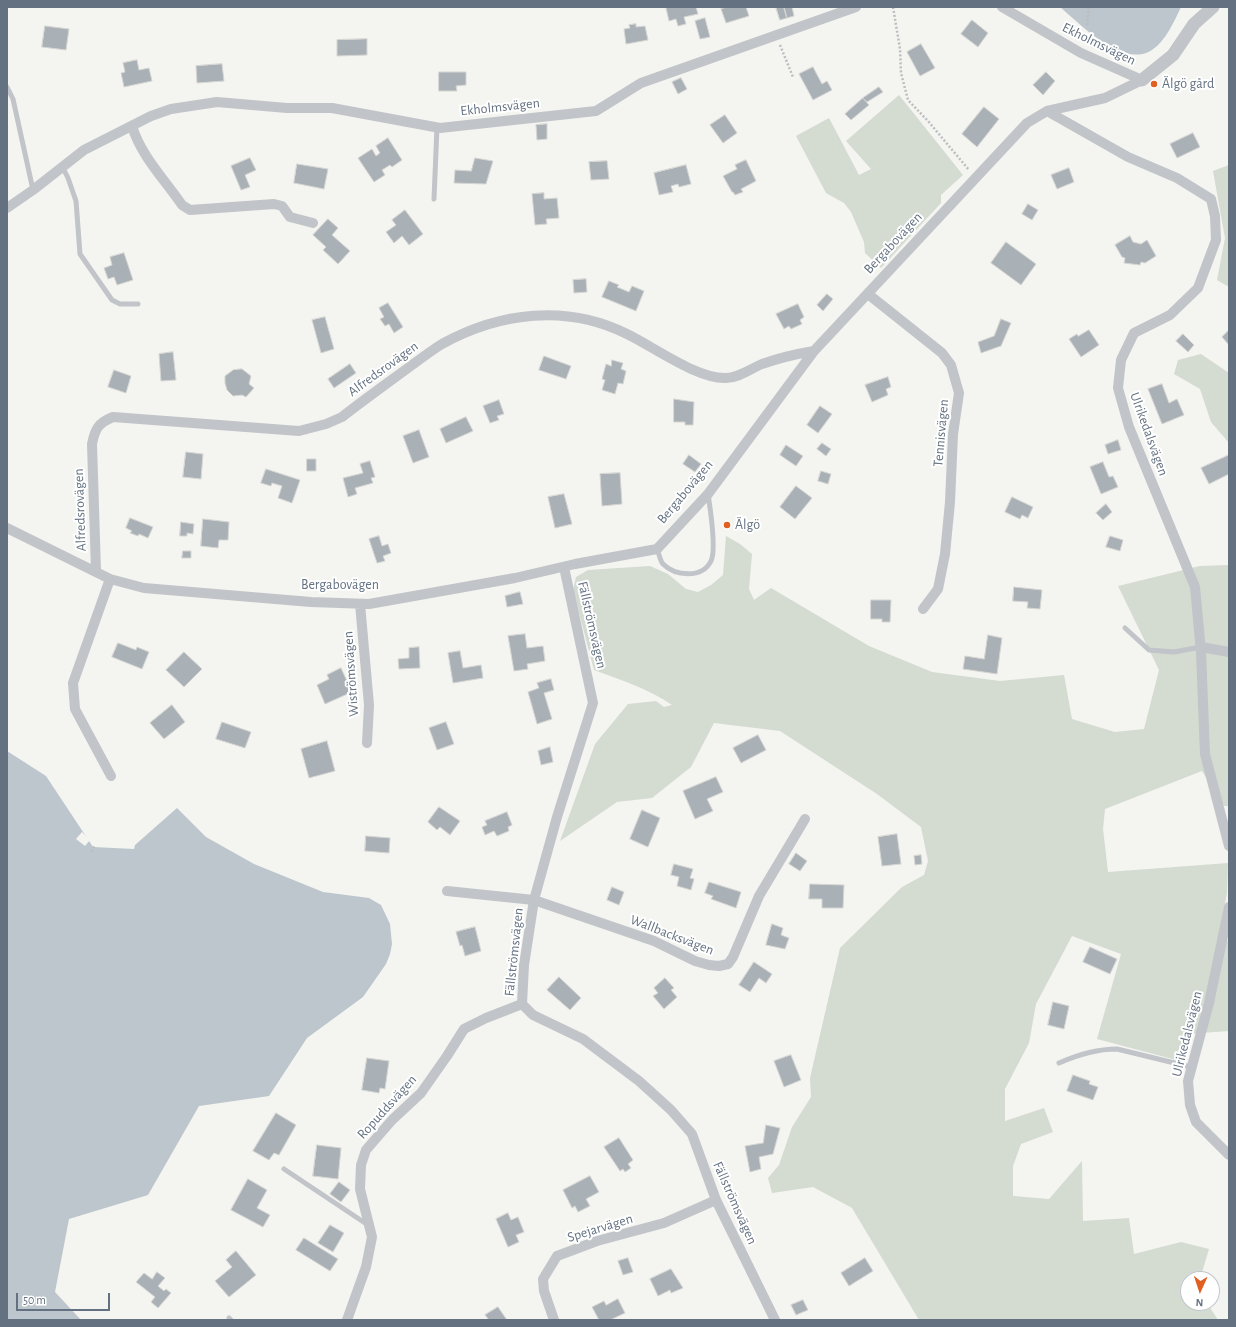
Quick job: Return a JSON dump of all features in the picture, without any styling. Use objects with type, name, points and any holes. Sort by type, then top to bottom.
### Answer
[{"type":"street","name":"Ekholmsvägen","points":[[7,208],[34,190],[62,166],[84,150],[170,109],[217,102],[287,108],[332,108],[437,127],[596,111],[641,83],[856,7]]},
{"type":"street","name":"Ekholmsvägen","points":[[1002,7],[1081,53],[1142,80]]},
{"type":"street","name":"Bergabovägen","points":[[7,528],[110,579],[144,588],[311,602],[360,604],[369,604],[515,578],[564,566],[657,549],[708,494],[814,351],[1027,122],[1047,111],[1105,98],[1142,80],[1173,55],[1194,24],[1213,7]]},
{"type":"street","name":"Ulrikedalsvägen","points":[[1047,111],[1128,157],[1177,178],[1211,199],[1215,216],[1216,240],[1198,288],[1170,315],[1134,332],[1121,360],[1118,388],[1129,427],[1195,587],[1201,647],[1205,754],[1229,846]]},
{"type":"street","points":[[132,126],[142,150],[182,205],[190,210],[274,204],[282,206],[290,217],[313,223]]},
{"type":"street","name":"Tennisvägen","points":[[868,294],[942,353],[951,365],[959,394],[953,434],[946,554],[938,589],[923,610]]},
{"type":"street","name":"Alfredsrovägen","points":[[96,571],[92,444],[95,429],[103,421],[113,417],[299,431],[326,424],[342,417],[442,344],[486,325],[528,315],[558,315],[608,326],[627,334],[706,376],[726,378],[742,375],[757,366],[781,357],[814,351]]},
{"type":"street","name":"Fällströmsvägen","points":[[564,566],[593,702],[557,817],[534,900],[524,965],[522,1004],[533,1015],[583,1039],[638,1081],[672,1110],[692,1134],[716,1200],[775,1320]]},
{"type":"street","points":[[110,579],[73,683],[75,709],[111,776]]},
{"type":"street","name":"Wiströmsvägen","points":[[360,604],[369,705],[367,743]]},
{"type":"street","points":[[1201,647],[1229,652]]},
{"type":"street","name":"Wallbacksvägen","points":[[447,891],[534,900],[654,941],[695,961],[719,966],[728,964],[733,957],[759,896],[805,819]]},
{"type":"street","name":"Ulrikedalsvägen","points":[[1229,907],[1209,1004],[1188,1081],[1190,1105],[1196,1122],[1229,1155]]},
{"type":"street","name":"Ropuddsvägen","points":[[347,1320],[366,1267],[372,1237],[360,1189],[361,1165],[366,1150],[392,1120],[421,1093],[464,1029],[486,1018],[522,1004]]},
{"type":"street","name":"Spejarvägen","points":[[554,1320],[544,1291],[543,1279],[557,1256],[597,1242],[664,1223],[716,1200]]},
{"type":"lane","points":[[7,87],[13,99],[34,190]]},
{"type":"lane","points":[[434,199],[437,127]]},
{"type":"lane","points":[[62,166],[76,201],[80,254],[112,300],[120,304],[138,304]]},
{"type":"lane","points":[[657,549],[662,563],[675,571],[690,574],[704,570],[712,560],[712,516],[708,494]]},
{"type":"lane","points":[[1125,628],[1148,650],[1174,652],[1201,647]]},
{"type":"lane","points":[[1059,1062],[1091,1052],[1105,1049],[1117,1049],[1191,1067]]},
{"type":"lane","points":[[284,1169],[370,1227]]},
{"type":"path","points":[[893,7],[900,48],[901,73],[908,100],[928,121],[975,177]]},
{"type":"path","points":[[1087,25],[1089,7]]},
{"type":"path","points":[[776,35],[793,77]]},
{"type":"path","points":[[92,852],[94,846]]},
{"type":"shaded area","points":[[1060,7],[1181,7],[1163,40],[1152,50],[1135,55],[1112,47],[1100,40]]},
{"type":"shaded area","points":[[899,95],[963,175],[941,195],[941,203],[881,268],[865,253],[864,242],[851,212],[844,203],[826,193],[796,136],[829,118],[859,175],[871,169],[846,141]]},
{"type":"shaded area","points":[[1229,165],[1229,287],[1217,280],[1225,238],[1213,171]]},
{"type":"shaded area","points":[[1201,354],[1229,373],[1229,443],[1211,422],[1200,389],[1174,374],[1178,360]]},
{"type":"shaded area","points":[[726,536],[740,544],[752,554],[749,589],[754,600],[771,588],[869,646],[932,672],[1000,681],[1064,675],[1072,719],[1115,732],[1144,729],[1159,670],[1118,586],[1200,566],[1229,565],[1229,806],[1224,806],[1202,771],[1105,809],[1103,829],[1108,872],[1228,863],[1227,893],[1218,939],[1229,941],[1229,1031],[1187,1034],[1180,1061],[1097,1039],[1121,954],[1072,936],[1036,1004],[1029,1043],[1005,1089],[1005,1121],[1044,1108],[1053,1132],[1021,1144],[1013,1166],[1013,1196],[1049,1199],[1082,1161],[1083,1221],[1129,1218],[1134,1254],[1181,1242],[1209,1249],[1202,1271],[1180,1271],[1180,1311],[1212,1311],[1218,1320],[919,1320],[852,1208],[813,1187],[772,1193],[768,1178],[779,1165],[792,1127],[811,1097],[810,1078],[840,948],[902,887],[924,875],[928,861],[921,827],[877,794],[780,731],[714,723],[691,767],[652,798],[617,802],[560,841],[595,744],[628,704],[656,701],[664,707],[672,705],[663,699],[624,681],[594,670],[573,590],[576,577],[588,570],[650,566],[668,574],[686,589],[698,592],[711,585],[723,575]]},
{"type":"shaded area","points":[[7,751],[46,776],[93,847],[134,849],[135,845],[177,808],[206,837],[254,864],[323,892],[369,898],[381,905],[390,924],[392,944],[390,954],[386,964],[363,997],[307,1038],[269,1096],[199,1106],[148,1195],[69,1219],[55,1292],[81,1320],[7,1320]]},
{"type":"pier","points":[[82,832],[90,840],[85,846],[76,839]]},
{"type":"building","points":[[696,7],[698,14],[684,17],[686,24],[678,26],[676,19],[669,21],[666,8]]},
{"type":"building","points":[[727,7],[746,7],[749,16],[726,23],[721,9]]},
{"type":"building","points":[[776,7],[784,7],[787,18],[780,20]]},
{"type":"building","points":[[784,7],[792,7],[794,16],[787,18]]},
{"type":"building","points":[[705,18],[710,37],[700,39],[695,21]]},
{"type":"building","points":[[972,20],[988,33],[978,47],[961,34]]},
{"type":"building","points":[[636,24],[636,27],[645,26],[648,40],[626,44],[624,29],[630,28],[629,25]]},
{"type":"building","points":[[45,26],[69,29],[66,50],[42,47]]},
{"type":"building","points":[[367,39],[367,55],[337,56],[337,40]]},
{"type":"building","points":[[921,44],[935,68],[920,76],[907,52]]},
{"type":"building","points":[[137,60],[139,70],[149,68],[152,81],[124,87],[121,73],[125,72],[123,63]]},
{"type":"building","points":[[222,64],[224,81],[197,83],[196,66]]},
{"type":"building","points":[[813,67],[822,84],[827,81],[832,90],[813,100],[799,74]]},
{"type":"building","points":[[439,72],[466,72],[466,85],[456,86],[457,91],[439,91]]},
{"type":"building","points":[[1046,72],[1055,81],[1043,95],[1033,85]]},
{"type":"building","points":[[681,78],[687,89],[678,94],[672,82]]},
{"type":"building","points":[[879,87],[883,92],[867,102],[863,98]]},
{"type":"building","points":[[863,98],[869,105],[851,120],[845,114]]},
{"type":"building","points":[[984,107],[999,119],[977,147],[962,134]]},
{"type":"building","points":[[725,115],[737,133],[723,143],[710,125]]},
{"type":"building","points":[[547,124],[547,139],[537,140],[536,125]]},
{"type":"building","points":[[1193,133],[1200,147],[1177,158],[1170,144]]},
{"type":"building","points":[[388,138],[402,160],[392,167],[390,165],[382,170],[385,175],[374,182],[358,158],[372,149],[376,156],[380,153],[376,146]]},
{"type":"building","points":[[250,158],[256,170],[245,175],[250,187],[241,190],[231,166]]},
{"type":"building","points":[[475,158],[493,161],[486,184],[454,183],[455,170],[471,171]]},
{"type":"building","points":[[746,160],[756,181],[741,189],[743,192],[735,195],[723,176],[737,169],[735,165]]},
{"type":"building","points":[[607,161],[609,179],[591,180],[589,162]]},
{"type":"building","points":[[297,164],[328,169],[324,189],[294,183]]},
{"type":"building","points":[[686,165],[691,184],[679,187],[678,184],[671,186],[673,192],[659,195],[654,173]]},
{"type":"building","points":[[1069,168],[1074,182],[1057,189],[1051,175]]},
{"type":"building","points":[[544,193],[544,199],[557,198],[559,218],[546,219],[547,224],[535,225],[532,194]]},
{"type":"building","points":[[1028,204],[1038,210],[1032,220],[1022,214]]},
{"type":"building","points":[[405,210],[423,234],[409,245],[402,236],[394,243],[386,232],[396,225],[392,220]]},
{"type":"building","points":[[328,219],[338,228],[332,235],[350,251],[338,264],[323,250],[326,247],[313,235]]},
{"type":"building","points":[[1130,236],[1133,242],[1141,244],[1147,240],[1156,256],[1145,263],[1141,262],[1140,265],[1124,263],[1125,258],[1122,257],[1115,245]]},
{"type":"building","points":[[1006,242],[1036,264],[1021,285],[991,263]]},
{"type":"building","points":[[124,253],[133,280],[117,285],[114,277],[108,279],[104,268],[112,265],[110,257]]},
{"type":"building","points":[[586,279],[587,292],[574,293],[573,280]]},
{"type":"building","points":[[609,281],[619,285],[617,287],[629,292],[632,286],[644,291],[636,311],[602,297]]},
{"type":"building","points":[[827,294],[833,299],[823,311],[817,305]]},
{"type":"building","points":[[388,303],[403,327],[394,333],[389,324],[385,326],[380,319],[384,317],[379,308]]},
{"type":"building","points":[[798,304],[804,317],[800,320],[802,324],[791,329],[789,326],[784,329],[776,314]]},
{"type":"building","points":[[325,317],[334,349],[321,353],[312,320]]},
{"type":"building","points":[[1001,319],[1011,323],[1001,346],[981,353],[978,342],[994,336]]},
{"type":"building","points":[[1089,330],[1099,345],[1081,357],[1069,339],[1077,334],[1078,336]]},
{"type":"building","points":[[1229,330],[1229,345],[1222,337]]},
{"type":"building","points":[[1183,334],[1194,345],[1188,352],[1176,341]]},
{"type":"building","points":[[173,352],[176,380],[161,381],[159,354]]},
{"type":"building","points":[[544,356],[571,366],[566,379],[539,370]]},
{"type":"building","points":[[612,360],[623,363],[621,369],[626,371],[623,384],[618,383],[615,394],[602,390],[605,380],[602,379],[606,364],[611,366]]},
{"type":"building","points":[[350,364],[356,373],[334,388],[328,379]]},
{"type":"building","points":[[242,369],[251,376],[249,384],[254,388],[246,397],[242,395],[233,396],[227,390],[225,376],[233,370]]},
{"type":"building","points":[[114,370],[131,376],[126,393],[108,387]]},
{"type":"building","points":[[888,377],[891,387],[886,389],[888,395],[872,402],[865,385]]},
{"type":"building","points":[[1162,384],[1169,403],[1177,399],[1184,415],[1162,424],[1148,389]]},
{"type":"building","points":[[674,399],[694,402],[693,425],[685,425],[685,422],[674,422]]},
{"type":"building","points":[[499,400],[504,414],[497,416],[499,420],[490,423],[483,406]]},
{"type":"building","points":[[820,406],[832,414],[818,433],[807,425]]},
{"type":"building","points":[[466,417],[473,431],[446,443],[440,429]]},
{"type":"building","points":[[419,430],[429,457],[413,463],[403,436]]},
{"type":"building","points":[[1118,440],[1121,450],[1108,454],[1105,445]]},
{"type":"building","points":[[822,443],[831,449],[826,456],[817,449]]},
{"type":"building","points":[[786,445],[803,456],[796,466],[780,455]]},
{"type":"building","points":[[186,452],[203,454],[201,479],[183,477]]},
{"type":"building","points":[[689,455],[701,464],[695,472],[683,464]]},
{"type":"building","points":[[1229,455],[1229,474],[1209,484],[1201,468]]},
{"type":"building","points":[[307,459],[316,459],[316,471],[307,471]]},
{"type":"building","points":[[370,461],[375,477],[371,478],[373,483],[355,488],[357,494],[348,497],[343,478],[363,473],[360,464]]},
{"type":"building","points":[[1103,462],[1109,477],[1113,476],[1118,487],[1101,494],[1090,467]]},
{"type":"building","points":[[266,469],[300,480],[292,503],[278,498],[282,486],[272,483],[271,486],[261,483]]},
{"type":"building","points":[[821,471],[831,474],[828,484],[818,481]]},
{"type":"building","points":[[620,473],[622,504],[602,506],[600,474]]},
{"type":"building","points":[[796,486],[812,498],[795,519],[780,507]]},
{"type":"building","points":[[564,494],[572,524],[555,528],[548,497]]},
{"type":"building","points":[[1012,497],[1033,507],[1028,518],[1022,515],[1020,519],[1005,512]]},
{"type":"building","points":[[1106,504],[1112,512],[1103,520],[1096,513]]},
{"type":"building","points":[[130,518],[153,527],[148,538],[139,534],[138,536],[130,533],[132,531],[126,528]]},
{"type":"building","points":[[203,519],[229,522],[228,540],[219,540],[218,548],[201,546]]},
{"type":"building","points":[[181,522],[194,524],[193,534],[187,533],[187,536],[180,536]]},
{"type":"building","points":[[379,536],[382,546],[388,544],[391,553],[383,556],[385,561],[377,563],[369,539]]},
{"type":"building","points":[[1110,536],[1123,540],[1120,551],[1106,547]]},
{"type":"building","points":[[183,551],[191,551],[191,558],[182,558]]},
{"type":"building","points":[[1014,587],[1042,590],[1040,609],[1027,608],[1028,602],[1013,601]]},
{"type":"building","points":[[520,592],[523,604],[507,607],[505,596]]},
{"type":"building","points":[[871,600],[891,600],[890,622],[882,622],[882,619],[871,619]]},
{"type":"building","points":[[525,634],[527,648],[543,646],[545,661],[527,664],[528,669],[514,671],[508,636]]},
{"type":"building","points":[[988,635],[1002,638],[997,674],[963,669],[965,656],[984,659]]},
{"type":"building","points":[[118,643],[136,650],[137,647],[149,652],[142,669],[112,657]]},
{"type":"building","points":[[419,647],[420,668],[399,669],[398,659],[409,658],[409,648]]},
{"type":"building","points":[[460,651],[463,668],[481,665],[483,678],[453,683],[448,653]]},
{"type":"building","points":[[184,652],[202,669],[184,687],[166,670]]},
{"type":"building","points":[[341,668],[352,692],[325,704],[317,685],[329,679],[327,675]]},
{"type":"building","points":[[551,679],[554,690],[544,693],[552,719],[537,724],[528,692],[539,688],[537,683]]},
{"type":"building","points":[[172,705],[185,722],[164,739],[150,723]]},
{"type":"building","points":[[222,722],[251,732],[245,748],[216,739]]},
{"type":"building","points":[[446,722],[454,744],[437,750],[429,728]]},
{"type":"building","points":[[758,735],[766,750],[741,763],[733,748]]},
{"type":"building","points":[[327,741],[335,771],[309,778],[301,749]]},
{"type":"building","points":[[550,747],[553,762],[541,765],[538,751]]},
{"type":"building","points":[[716,777],[723,792],[707,799],[713,811],[695,819],[683,791]]},
{"type":"building","points":[[439,807],[460,821],[450,835],[440,827],[437,830],[428,822]]},
{"type":"building","points":[[642,810],[660,818],[648,847],[630,839]]},
{"type":"building","points":[[507,812],[512,825],[508,827],[509,831],[497,836],[494,831],[485,835],[482,827],[487,825],[485,821]]},
{"type":"building","points":[[897,834],[901,864],[882,866],[878,837]]},
{"type":"building","points":[[366,836],[390,838],[389,853],[365,851]]},
{"type":"building","points":[[796,853],[807,861],[800,871],[789,864]]},
{"type":"building","points":[[921,855],[922,864],[915,865],[914,856]]},
{"type":"building","points":[[674,864],[693,869],[690,878],[694,879],[691,890],[677,886],[679,877],[671,875]]},
{"type":"building","points":[[709,882],[741,892],[736,908],[711,899],[713,896],[705,893]]},
{"type":"building","points":[[810,884],[844,885],[843,908],[822,908],[822,899],[809,899]]},
{"type":"building","points":[[612,887],[624,892],[619,905],[607,900]]},
{"type":"building","points":[[772,924],[783,928],[781,935],[789,938],[785,949],[766,945]]},
{"type":"building","points":[[475,927],[481,951],[465,956],[456,932]]},
{"type":"building","points":[[1090,947],[1117,959],[1110,974],[1083,962]]},
{"type":"building","points":[[754,962],[772,974],[766,983],[759,978],[750,992],[739,985]]},
{"type":"building","points":[[559,977],[581,998],[570,1010],[547,990]]},
{"type":"building","points":[[665,978],[674,988],[671,990],[677,997],[664,1009],[653,996],[658,993],[654,988]]},
{"type":"building","points":[[1053,1002],[1069,1006],[1064,1029],[1048,1025]]},
{"type":"building","points":[[791,1055],[801,1080],[784,1087],[774,1061]]},
{"type":"building","points":[[367,1058],[389,1061],[385,1089],[380,1088],[379,1093],[362,1090]]},
{"type":"building","points":[[1073,1075],[1090,1081],[1089,1084],[1098,1087],[1093,1100],[1067,1091]]},
{"type":"building","points":[[276,1113],[296,1125],[279,1155],[274,1153],[269,1160],[253,1151]]},
{"type":"building","points":[[766,1125],[780,1128],[773,1154],[759,1157],[761,1169],[750,1172],[745,1146],[763,1143]]},
{"type":"building","points":[[619,1138],[633,1160],[628,1164],[631,1168],[625,1172],[623,1169],[620,1171],[604,1147]]},
{"type":"building","points":[[317,1145],[341,1148],[338,1179],[313,1176]]},
{"type":"building","points":[[590,1176],[599,1192],[586,1199],[590,1206],[578,1212],[575,1206],[572,1208],[563,1190]]},
{"type":"building","points":[[248,1179],[267,1190],[257,1208],[270,1215],[263,1227],[231,1210]]},
{"type":"building","points":[[339,1182],[350,1190],[341,1202],[330,1194]]},
{"type":"building","points":[[508,1213],[511,1220],[518,1217],[524,1232],[516,1235],[519,1242],[508,1247],[496,1219]]},
{"type":"building","points":[[330,1225],[344,1233],[333,1252],[318,1243]]},
{"type":"building","points":[[304,1238],[338,1259],[330,1271],[296,1250]]},
{"type":"building","points":[[236,1251],[256,1275],[229,1297],[215,1281],[232,1267],[226,1260]]},
{"type":"building","points":[[628,1258],[633,1272],[623,1275],[618,1261]]},
{"type":"building","points":[[865,1258],[873,1271],[849,1286],[841,1273]]},
{"type":"building","points":[[671,1269],[683,1288],[671,1293],[670,1290],[658,1296],[650,1279]]},
{"type":"building","points":[[157,1272],[165,1278],[158,1286],[164,1291],[166,1289],[171,1293],[158,1308],[151,1302],[155,1297],[136,1282],[144,1273],[152,1279]]},
{"type":"building","points":[[618,1299],[625,1313],[610,1320],[599,1320],[592,1307],[604,1301],[606,1305]]},
{"type":"building","points":[[803,1300],[808,1310],[796,1315],[791,1305]]},
{"type":"building","points":[[498,1307],[507,1320],[489,1320],[485,1315]]},
{"type":"place","name":"Älgö gård","points":[[1154,84]]},
{"type":"place","name":"Älgö","points":[[727,525]]}]
